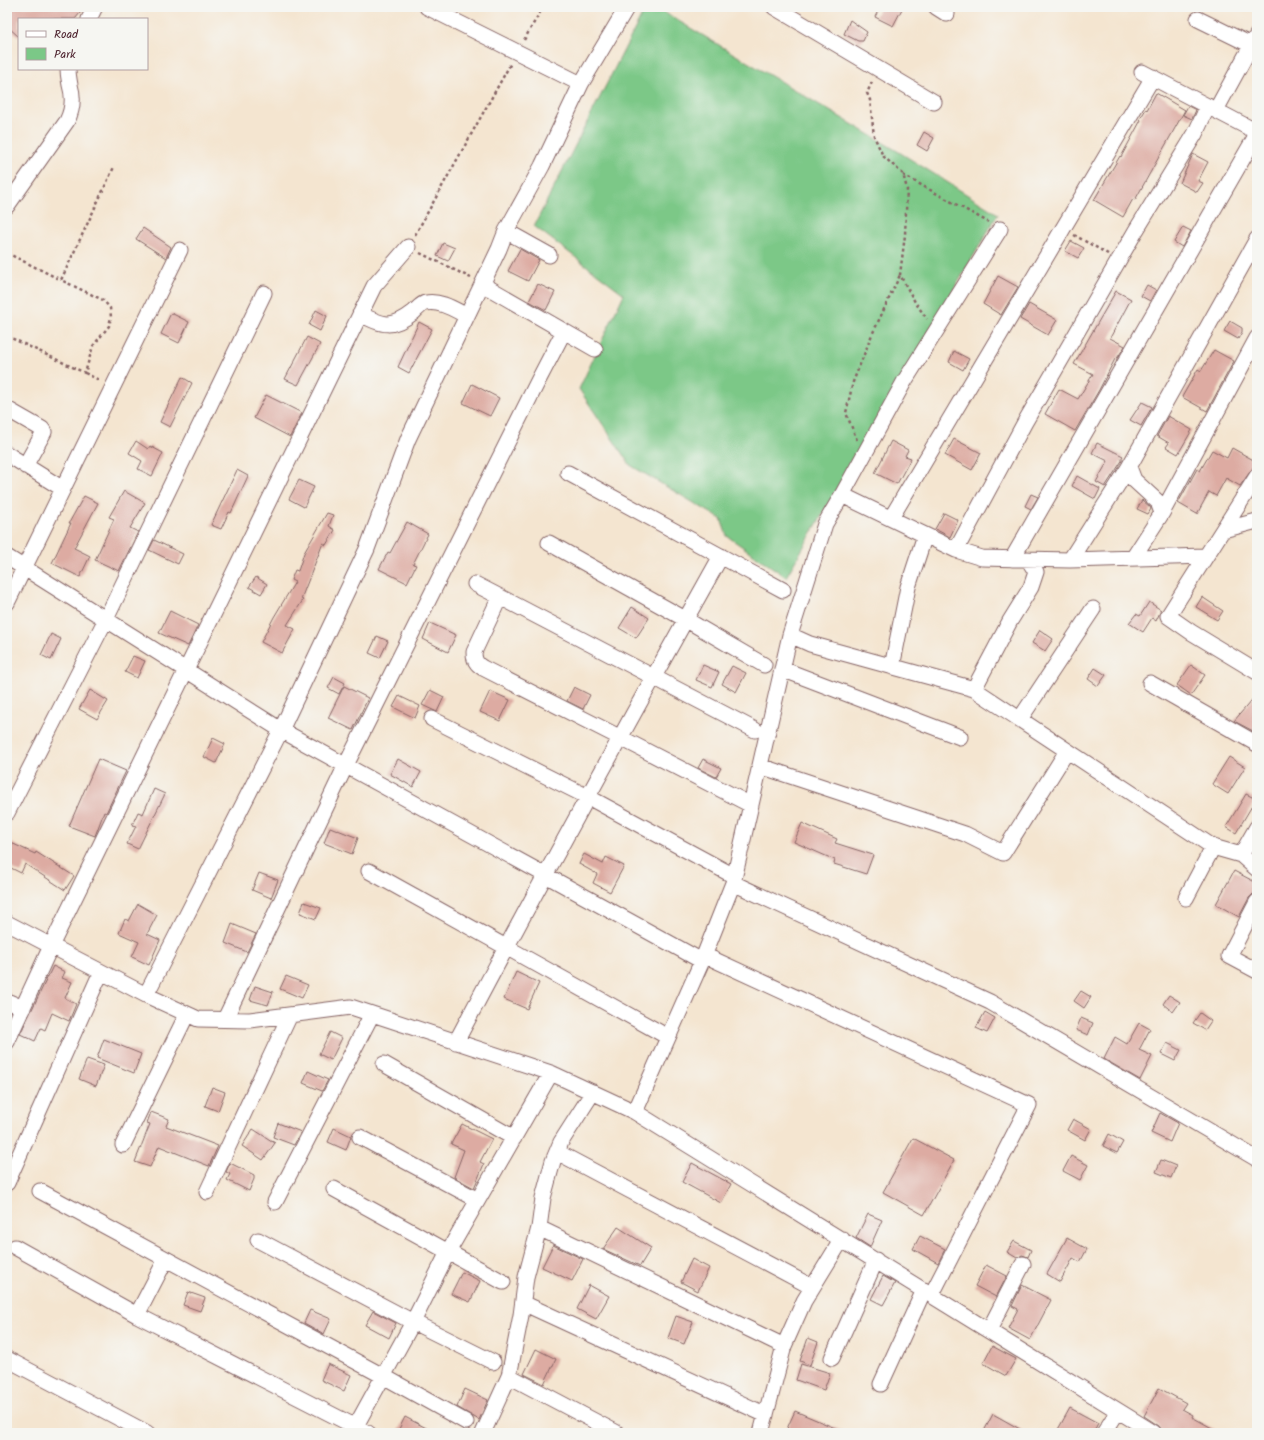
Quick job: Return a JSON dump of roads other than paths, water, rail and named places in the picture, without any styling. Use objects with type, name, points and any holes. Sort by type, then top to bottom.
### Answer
[{"type":"street","points":[[89,18],[94,7]]},
{"type":"street","points":[[427,7],[582,84]]},
{"type":"street","points":[[146,995],[281,730],[368,549],[408,438],[506,232],[542,166],[582,84],[627,7]]},
{"type":"street","points":[[774,7],[934,102]]},
{"type":"street","points":[[956,550],[1025,422],[1119,261],[1195,134],[1254,40],[1198,19]]},
{"type":"street","points":[[7,206],[67,121],[73,104],[73,93],[68,70]]},
{"type":"street","points":[[891,518],[1063,228],[1147,74],[1257,133],[1012,559]]},
{"type":"street","points":[[635,1112],[703,958],[733,879],[790,635],[825,524],[842,496],[904,382],[1000,229]]},
{"type":"street","points":[[506,232],[549,255]]},
{"type":"street","points":[[1070,560],[1130,467],[1257,239]]},
{"type":"street","points":[[7,1042],[51,946],[374,286],[408,247]]},
{"type":"street","points":[[7,603],[180,250]]},
{"type":"street","points":[[482,284],[595,348]]},
{"type":"street","points":[[7,813],[106,619],[264,293]]},
{"type":"street","points":[[360,314],[374,321],[386,324],[397,324],[425,303],[437,303],[467,316]]},
{"type":"street","points":[[225,1019],[346,765],[534,388],[564,331]]},
{"type":"street","points":[[1132,558],[1162,513],[1257,338]]},
{"type":"street","points":[[7,409],[42,429],[44,432],[25,466]]},
{"type":"street","points":[[7,454],[63,489]]},
{"type":"street","points":[[1130,467],[1134,480],[1158,502],[1162,513]]},
{"type":"street","points":[[568,473],[784,590]]},
{"type":"street","points":[[1257,476],[1168,616],[1191,632],[1257,672]]},
{"type":"street","points":[[842,496],[956,550],[982,558],[1070,560],[1206,556]]},
{"type":"street","points":[[1223,530],[1257,521]]},
{"type":"street","points":[[892,667],[908,587],[925,535]]},
{"type":"street","points":[[549,543],[764,665]]},
{"type":"street","points":[[456,1042],[545,874],[721,556]]},
{"type":"street","points":[[7,557],[281,730],[545,874],[703,958],[1029,1105],[928,1292],[881,1384]]},
{"type":"street","points":[[974,689],[1010,621],[1031,587],[1036,572],[1028,559]]},
{"type":"street","points":[[476,584],[755,730]]},
{"type":"street","points":[[506,600],[498,603],[474,652],[476,664],[751,806]]},
{"type":"street","points":[[1020,719],[1093,610]]},
{"type":"street","points":[[790,635],[810,644],[974,689],[1213,847],[1240,856],[1257,868]]},
{"type":"street","points":[[782,670],[960,737]]},
{"type":"street","points":[[1150,682],[1257,744]]},
{"type":"street","points":[[432,719],[588,797],[733,879],[990,1002],[1257,1159]]},
{"type":"street","points":[[760,766],[966,834],[1003,853],[1067,751]]},
{"type":"street","points":[[1240,856],[1257,827]]},
{"type":"street","points":[[1186,898],[1213,847]]},
{"type":"street","points":[[369,872],[668,1037]]},
{"type":"street","points":[[1257,902],[1230,956],[1257,971]]},
{"type":"street","points":[[7,923],[146,995],[198,1019],[250,1020],[350,1007],[551,1073],[635,1112],[1154,1433]]},
{"type":"street","points":[[7,1183],[101,972]]},
{"type":"street","points":[[7,1001],[23,1008]]},
{"type":"street","points":[[123,1145],[186,1014]]},
{"type":"street","points":[[275,1202],[372,1014]]},
{"type":"street","points":[[207,1192],[290,1015]]},
{"type":"street","points":[[384,1064],[514,1138]]},
{"type":"street","points":[[15,1247],[137,1315],[358,1431],[383,1376],[413,1322],[448,1252],[551,1073]]},
{"type":"street","points":[[483,1433],[509,1376],[526,1278],[539,1228],[543,1198],[553,1161],[572,1124],[593,1092]]},
{"type":"street","points":[[360,1137],[478,1200]]},
{"type":"street","points":[[557,1152],[812,1287]]},
{"type":"street","points":[[334,1188],[503,1282]]},
{"type":"street","points":[[40,1191],[466,1422]]},
{"type":"street","points":[[539,1228],[784,1346]]},
{"type":"street","points":[[761,1433],[784,1346],[804,1301],[842,1239]]},
{"type":"street","points":[[258,1240],[413,1322],[493,1362]]},
{"type":"street","points":[[137,1315],[166,1259]]},
{"type":"street","points":[[832,1358],[876,1260]]},
{"type":"street","points":[[988,1330],[1023,1264]]},
{"type":"street","points":[[522,1303],[766,1415]]},
{"type":"street","points":[[7,1359],[147,1433]]},
{"type":"street","points":[[509,1376],[617,1433]]},
{"type":"street","points":[[1104,1433],[1118,1411]]}]
